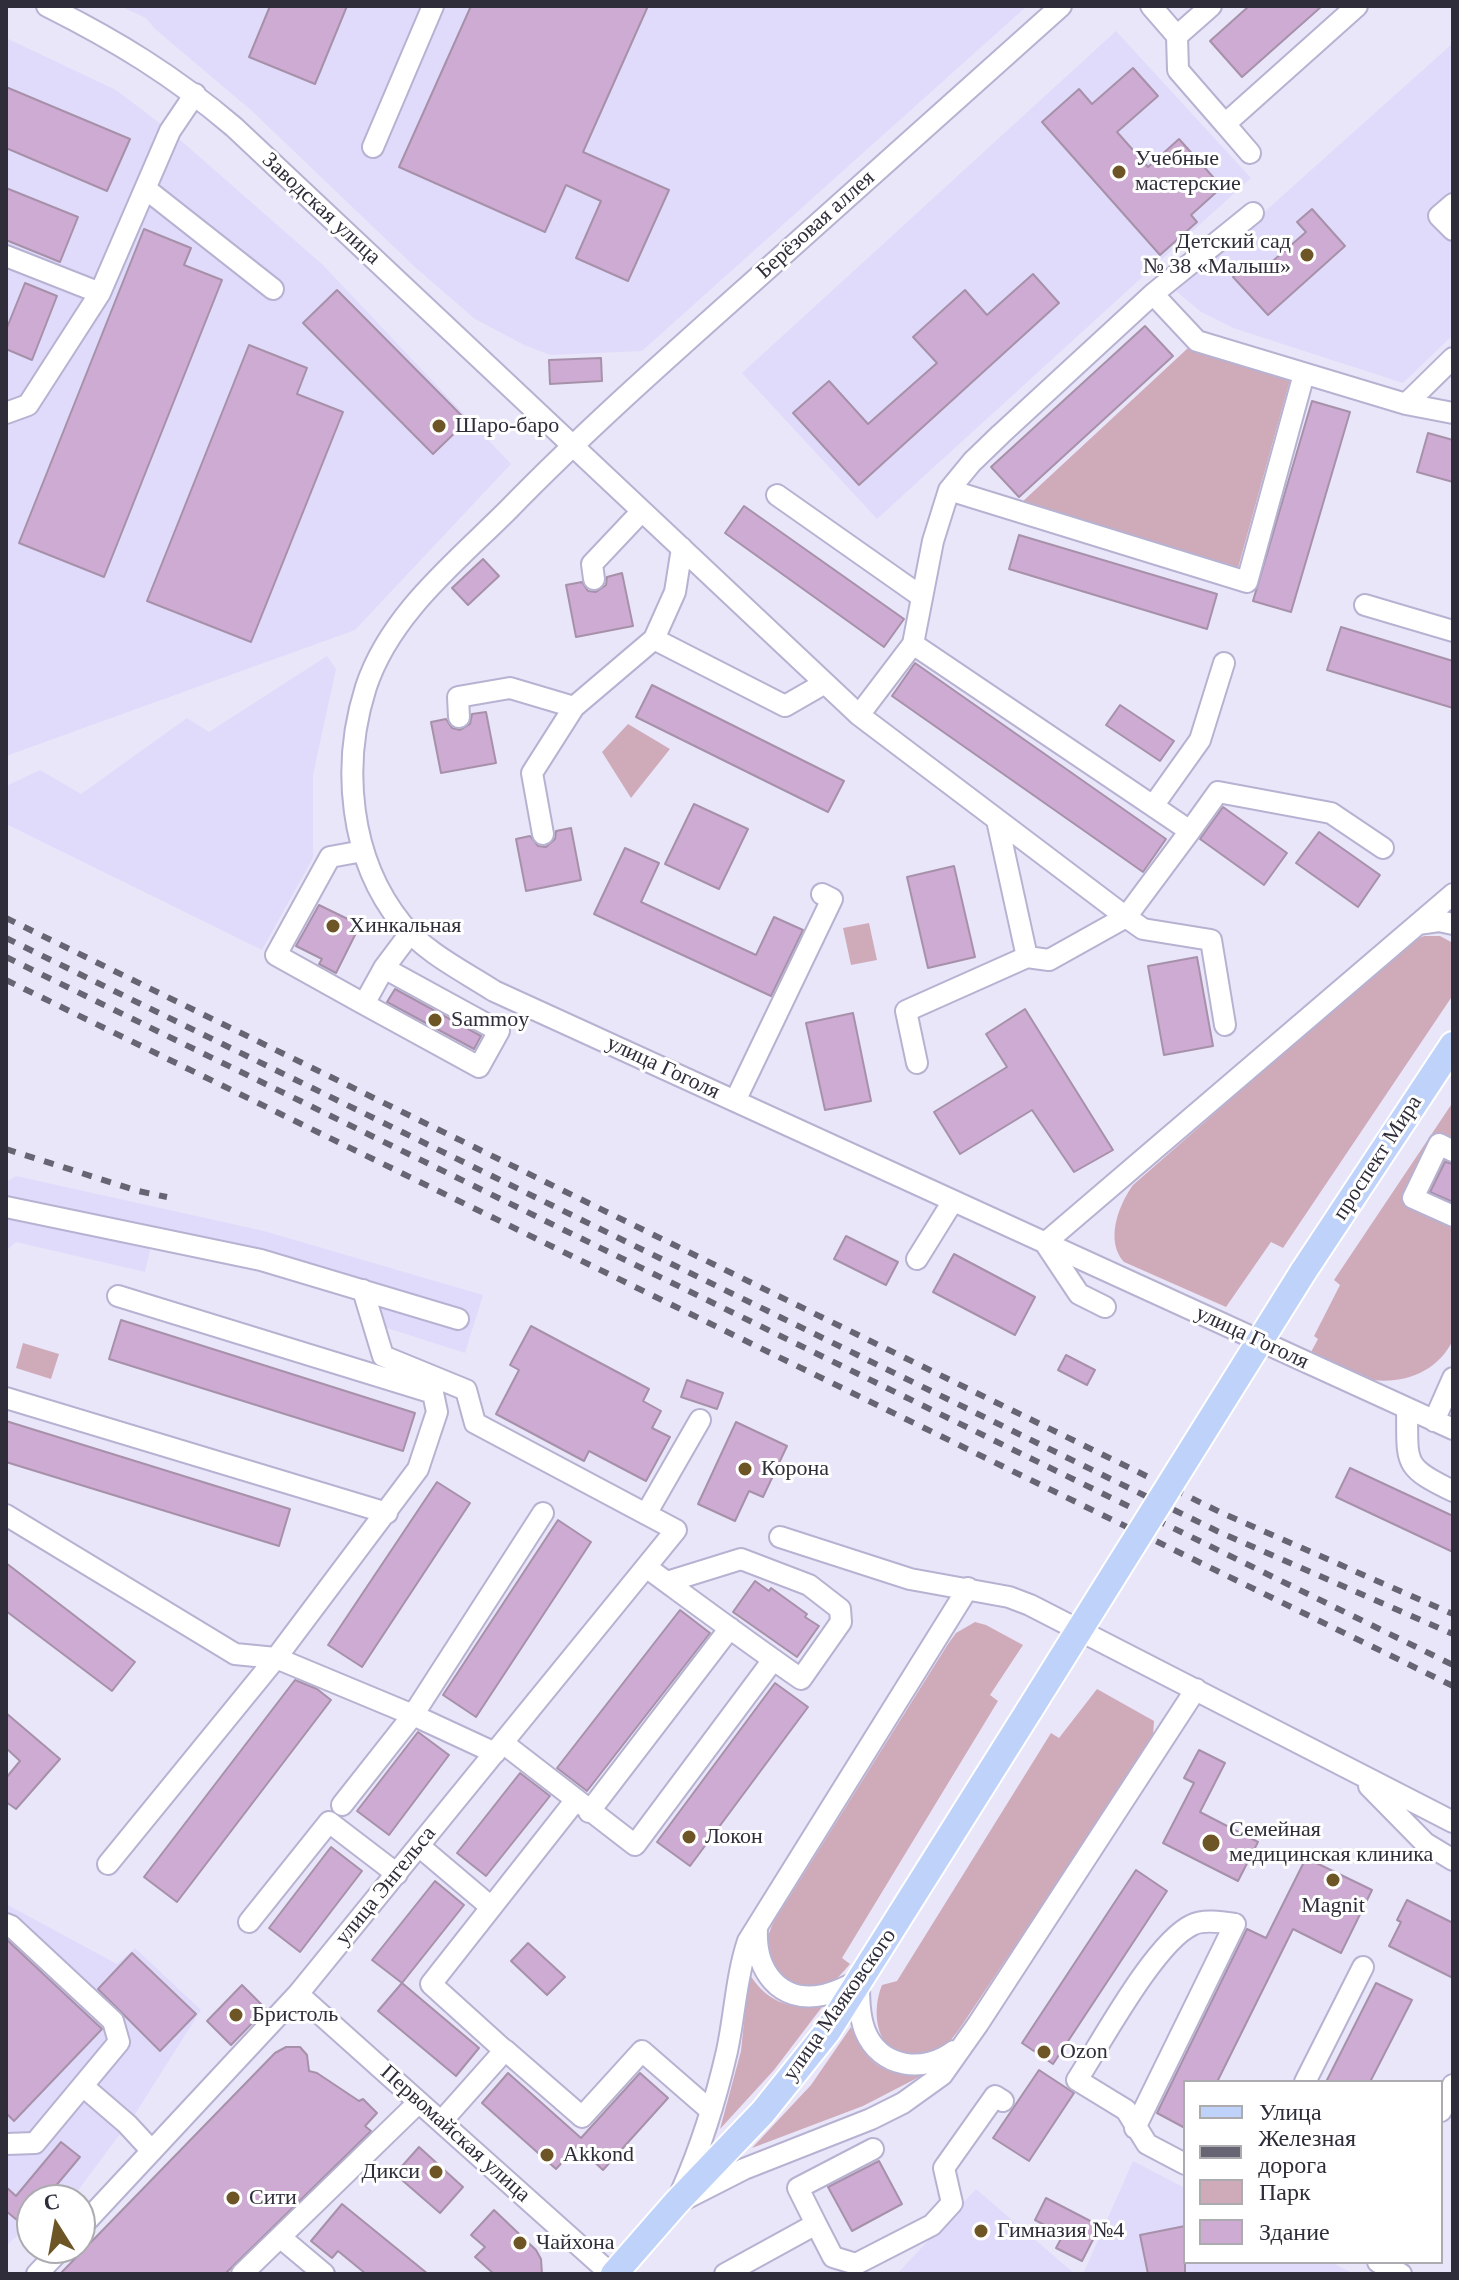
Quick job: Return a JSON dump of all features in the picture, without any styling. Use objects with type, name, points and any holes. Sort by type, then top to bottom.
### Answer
[{"type":"main road","name":"проспект Мира","points":[[1030,1709],[1303,1272],[1453,1045]]},
{"type":"main road","name":"улица Маяковского","points":[[613,2274],[731,2147],[827,2032],[1030,1709]]},
{"type":"street","name":"Заводская улица","points":[[47,6],[142,57],[195,94],[234,127],[859,715],[1143,929],[1211,940],[1225,1025]]},
{"type":"street","points":[[373,147],[433,6]]},
{"type":"street","name":"Берёзовая аллея","points":[[572,445],[1061,6]]},
{"type":"street","points":[[1151,6],[1177,36],[1178,70],[1250,153]]},
{"type":"street","points":[[1177,36],[1211,6]]},
{"type":"street","points":[[1225,124],[1357,6]]},
{"type":"street","points":[[6,413],[28,405],[100,293],[170,131],[195,94]]},
{"type":"street","points":[[146,189],[273,289]]},
{"type":"street","points":[[1453,204],[1439,216],[1453,230]]},
{"type":"street","points":[[859,715],[913,644],[933,541],[949,490],[991,443],[1153,294],[1253,213]]},
{"type":"street","points":[[6,256],[100,293]]},
{"type":"street","points":[[1153,294],[1197,341],[1406,404],[1453,413]]},
{"type":"street","points":[[1406,404],[1453,358]]},
{"type":"street","points":[[949,490],[1247,582],[1304,374]]},
{"type":"street","name":"улица Гоголя","points":[[572,445],[414,605],[373,669],[361,708],[351,778],[354,813],[363,851],[386,901],[411,932],[444,959],[494,991],[1444,1425]]},
{"type":"street","points":[[777,495],[922,597]]},
{"type":"street","points":[[594,579],[592,564],[642,511]]},
{"type":"street","points":[[543,834],[532,773],[574,707],[654,639],[675,592],[682,548]]},
{"type":"street","points":[[1365,605],[1453,631]]},
{"type":"street","points":[[654,639],[785,706],[825,683]]},
{"type":"street","points":[[913,644],[1190,831]]},
{"type":"street","points":[[1153,806],[1200,740],[1224,663]]},
{"type":"street","points":[[459,717],[458,697],[510,688],[574,707]]},
{"type":"street","points":[[917,1063],[906,1011],[1027,957],[1049,960],[1126,917],[1218,792],[1331,813],[1383,848]]},
{"type":"street","points":[[997,820],[1027,957]]},
{"type":"street","points":[[363,851],[330,857],[276,955],[479,1067],[499,1031],[384,968]]},
{"type":"street","points":[[735,1101],[832,899],[822,894]]},
{"type":"street","points":[[1105,1307],[1079,1294],[1045,1243],[1453,894]]},
{"type":"street","points":[[1418,924],[1439,921],[1453,924]]},
{"type":"street","points":[[364,1004],[384,968],[411,932]]},
{"type":"street","points":[[1453,1151],[1439,1144],[1413,1198],[1453,1216]]},
{"type":"street","points":[[917,1259],[953,1201]]},
{"type":"street","points":[[6,1207],[261,1260],[458,1319]]},
{"type":"street","points":[[363,1290],[383,1356],[466,1390],[475,1423],[646,1514],[700,1420]]},
{"type":"street","points":[[108,1864],[276,1658],[387,1513],[418,1469],[437,1412],[433,1393],[118,1296]]},
{"type":"street","points":[[1444,1425],[1453,1378]]},
{"type":"street","points":[[6,1398],[387,1513]]},
{"type":"street","points":[[1407,1408],[1409,1460],[1420,1475],[1453,1491]]},
{"type":"street","points":[[342,1805],[413,1715],[543,1513]]},
{"type":"street","name":"улица Энгельса","points":[[96,2211],[298,1994],[676,1530],[646,1514]]},
{"type":"street","points":[[6,1515],[235,1654],[276,1658],[499,1748],[635,1845],[773,1660]]},
{"type":"street","points":[[780,1537],[910,1579],[968,1588],[1030,1605],[1453,1822]]},
{"type":"street","points":[[646,1567],[801,1679],[841,1622],[840,1609],[809,1585],[741,1559],[667,1582]]},
{"type":"street","points":[[676,2203],[697,2156],[711,2111],[727,2048],[739,1967],[748,1941],[968,1588]]},
{"type":"street","points":[[711,2111],[642,2051],[582,2117],[431,1984],[491,1907],[582,1806],[730,1628]]},
{"type":"street","points":[[676,2203],[744,2169],[871,2119],[903,2103],[942,2075],[1196,1689]]},
{"type":"street","points":[[1355,1772],[1425,1843],[1453,1860]]},
{"type":"street","points":[[249,1922],[329,1822],[397,1874]]},
{"type":"street","points":[[419,1846],[491,1907]]},
{"type":"street","points":[[1135,2128],[1235,1924],[1219,1921],[1192,1924],[1159,1952],[1077,2080],[1126,2110],[1135,2128],[1147,2144],[1183,2163]]},
{"type":"street","points":[[6,1924],[113,2021],[119,2042],[35,2143],[6,2144]]},
{"type":"street","points":[[758,1925],[760,1960],[768,1976],[781,1988],[795,1995],[812,1997],[827,1995],[859,1981],[864,2028],[871,2043],[882,2054],[896,2062],[927,2065],[944,2059],[961,2047]]},
{"type":"street","points":[[1306,2080],[1363,1967]]},
{"type":"street","name":"Первомайская улица","points":[[298,1994],[613,2274]]},
{"type":"street","points":[[441,2122],[505,2051]]},
{"type":"street","points":[[1443,2107],[1453,2085]]},
{"type":"street","points":[[84,2087],[127,2124],[152,2151]]},
{"type":"street","points":[[873,2149],[798,2188],[833,2257],[856,2264],[932,2225],[952,2203],[944,2168],[995,2096],[1003,2101]]},
{"type":"street","points":[[242,2274],[419,2102]]},
{"type":"street","points":[[725,2274],[816,2224]]},
{"type":"street","points":[[280,2237],[324,2274]]},
{"type":"street","points":[[1382,2264],[1401,2274]]},
{"type":"shaded area","points":[[120,6],[1027,6],[642,351],[551,355],[526,346],[475,319],[417,269],[252,111],[146,18]]},
{"type":"shaded area","points":[[1116,31],[1251,178],[877,519],[742,373]]},
{"type":"shaded area","points":[[6,38],[116,90],[170,131],[323,265],[511,464],[355,630],[6,756]]},
{"type":"shaded area","points":[[1453,43],[1453,335],[1403,383],[1233,328],[1201,312],[1176,291]]},
{"type":"shaded area","points":[[327,656],[336,669],[313,775],[313,858],[262,950],[6,824],[6,786],[40,770],[81,794],[187,718],[209,732]]},
{"type":"shaded area","points":[[16,1176],[264,1231],[483,1295],[465,1353],[362,1320],[354,1292],[152,1242],[145,1272],[16,1242],[6,1251],[6,1182]]},
{"type":"shaded area","points":[[6,1904],[117,1964],[135,1948],[201,2010],[137,2111],[83,2184],[16,2184],[16,2237],[6,2246]]},
{"type":"shaded area","points":[[1133,2161],[1183,2187],[1183,2264],[1335,2264],[1354,2274],[1083,2274]]},
{"type":"shaded area","name":"Гимназия №4","points":[[976,2189],[1075,2274],[897,2274]]},
{"type":"green space","points":[[1188,348],[1290,380],[1238,568],[1021,503]]},
{"type":"green space","points":[[628,724],[670,749],[631,798],[602,752]]},
{"type":"green space","points":[[869,923],[877,960],[851,965],[843,928]]},
{"type":"green space","points":[[1424,936],[1440,936],[1453,943],[1453,995],[1283,1248],[1271,1242],[1226,1307],[1124,1262],[1115,1244],[1116,1224],[1133,1185],[1410,942]]},
{"type":"green space","points":[[1453,1102],[1453,1340],[1439,1360],[1420,1373],[1397,1380],[1372,1380],[1311,1352],[1318,1339],[1314,1336],[1340,1285],[1334,1280]]},
{"type":"green space","points":[[23,1343],[59,1354],[51,1379],[16,1368]]},
{"type":"green space","points":[[975,1622],[1023,1645],[990,1695],[998,1701],[842,1958],[850,1964],[827,1985],[816,1988],[794,1984],[777,1972],[767,1953],[773,1923],[948,1644],[956,1633]]},
{"type":"green space","points":[[1097,1689],[1154,1721],[1153,1736],[1147,1749],[950,2041],[935,2052],[907,2055],[896,2052],[887,2045],[878,2023],[878,1998],[882,1985],[897,1981],[1051,1733],[1059,1738]]},
{"type":"green space","points":[[749,1973],[763,1991],[780,2002],[799,2007],[822,2007],[774,2070],[720,2129],[741,2051]]},
{"type":"green space","points":[[851,2027],[863,2050],[877,2065],[897,2073],[923,2075],[863,2106],[752,2148],[811,2085]]},
{"type":"building","points":[[270,6],[347,6],[315,84],[249,57]]},
{"type":"building","points":[[471,6],[648,6],[583,152],[669,190],[628,281],[576,258],[601,201],[566,185],[545,232],[399,167]]},
{"type":"building","points":[[1249,6],[1322,6],[1242,77],[1210,41]]},
{"type":"building","name":"Учебные мастерские","points":[[1133,68],[1158,96],[1117,132],[1148,167],[1179,139],[1222,187],[1191,215],[1197,222],[1160,255],[1042,122],[1079,89],[1092,104]]},
{"type":"building","points":[[6,87],[130,139],[107,191],[6,148]]},
{"type":"building","points":[[6,188],[78,217],[60,262],[6,240]]},
{"type":"building","name":"Детский сад № 38 «Малыш»","points":[[1312,209],[1345,246],[1268,315],[1233,277],[1248,264],[1258,274],[1306,232],[1297,222]]},
{"type":"building","points":[[144,229],[191,248],[184,265],[222,280],[104,577],[19,543]]},
{"type":"building","points":[[1033,274],[1059,303],[859,485],[793,413],[829,381],[868,424],[937,363],[913,337],[965,290],[987,315]]},
{"type":"building","points":[[25,283],[57,296],[32,360],[6,349],[6,330]]},
{"type":"building","points":[[337,290],[467,421],[433,454],[303,323]]},
{"type":"building","points":[[1145,326],[1173,356],[1019,497],[991,467]]},
{"type":"building","points":[[249,345],[307,368],[297,394],[343,412],[251,642],[147,601]]},
{"type":"building","points":[[601,358],[602,381],[550,384],[549,360]]},
{"type":"building","points":[[1312,401],[1350,412],[1291,612],[1253,601]]},
{"type":"building","points":[[1428,433],[1453,440],[1453,482],[1417,472]]},
{"type":"building","points":[[744,506],[904,619],[884,647],[725,533]]},
{"type":"building","points":[[1019,535],[1217,594],[1207,629],[1009,569]]},
{"type":"building","points":[[483,559],[499,576],[468,605],[452,588]]},
{"type":"building","points":[[622,573],[633,626],[576,637],[566,585],[582,582],[588,591],[596,592],[606,585],[607,577]]},
{"type":"building","points":[[1341,627],[1453,661],[1453,708],[1327,670]]},
{"type":"building","points":[[915,663],[1166,839],[1143,872],[892,696]]},
{"type":"building","points":[[652,685],[844,781],[828,812],[636,717]]},
{"type":"building","points":[[1120,705],[1174,741],[1160,761],[1106,725]]},
{"type":"building","points":[[486,712],[496,763],[441,773],[431,722],[446,719],[452,728],[460,730],[470,724],[472,714]]},
{"type":"building","points":[[694,804],[748,829],[719,889],[665,864]]},
{"type":"building","points":[[1223,807],[1287,853],[1264,885],[1200,839]]},
{"type":"building","points":[[571,828],[581,880],[526,891],[516,839],[530,836],[538,846],[546,847],[555,839],[556,831]]},
{"type":"building","points":[[1319,832],[1380,875],[1358,907],[1296,863]]},
{"type":"building","points":[[625,848],[659,863],[641,902],[756,955],[774,917],[803,930],[771,996],[594,914]]},
{"type":"building","points":[[954,866],[975,957],[928,968],[907,877]]},
{"type":"building","points":[[319,905],[360,925],[336,973],[319,964],[322,959],[296,946]]},
{"type":"building","points":[[1197,957],[1213,1046],[1164,1055],[1148,966]]},
{"type":"building","name":"Sammoy","points":[[395,989],[481,1036],[474,1049],[387,1002]]},
{"type":"building","points":[[1025,1009],[1113,1150],[1074,1172],[1032,1110],[960,1154],[934,1112],[1007,1067],[986,1034]]},
{"type":"building","points":[[853,1013],[871,1101],[825,1110],[806,1023]]},
{"type":"building","points":[[1445,1162],[1453,1164],[1453,1202],[1430,1192]]},
{"type":"building","points":[[846,1236],[898,1262],[886,1285],[834,1259]]},
{"type":"building","points":[[954,1254],[1035,1297],[1015,1335],[933,1292]]},
{"type":"building","points":[[121,1320],[415,1413],[403,1451],[109,1359]]},
{"type":"building","points":[[531,1326],[649,1389],[643,1401],[661,1411],[652,1428],[670,1437],[646,1481],[589,1451],[584,1461],[496,1414],[519,1370],[510,1365]]},
{"type":"building","points":[[1066,1355],[1095,1370],[1087,1385],[1058,1370]]},
{"type":"building","points":[[687,1380],[723,1393],[717,1409],[681,1397]]},
{"type":"building","points":[[6,1421],[290,1509],[279,1546],[6,1462]]},
{"type":"building","name":"Корона","points":[[736,1422],[787,1446],[763,1497],[749,1491],[735,1521],[698,1504]]},
{"type":"building","points":[[1350,1468],[1453,1516],[1453,1552],[1336,1497]]},
{"type":"building","points":[[437,1482],[470,1503],[362,1667],[328,1645]]},
{"type":"building","points":[[558,1520],[591,1542],[476,1717],[443,1695]]},
{"type":"building","points":[[6,1563],[135,1662],[112,1691],[6,1611]]},
{"type":"building","points":[[755,1581],[769,1591],[771,1588],[819,1626],[797,1657],[733,1612]]},
{"type":"building","points":[[680,1610],[710,1633],[587,1791],[557,1768]]},
{"type":"building","points":[[295,1680],[317,1689],[331,1700],[177,1902],[144,1877]]},
{"type":"building","points":[[775,1683],[808,1707],[690,1866],[657,1842]]},
{"type":"building","points":[[6,1713],[60,1759],[16,1809],[6,1802],[6,1778],[20,1761],[6,1748]]},
{"type":"building","points":[[418,1732],[449,1755],[389,1835],[357,1811]]},
{"type":"building","name":"Семейная медицинская клиника","points":[[1199,1750],[1225,1763],[1200,1812],[1258,1842],[1238,1881],[1163,1843],[1194,1783],[1184,1778]]},
{"type":"building","points":[[520,1773],[550,1796],[486,1876],[457,1853]]},
{"type":"building","points":[[331,1847],[362,1871],[300,1952],[269,1928]]},
{"type":"building","points":[[1306,1858],[1372,1890],[1341,1953],[1293,1929],[1218,2080],[1183,2080],[1183,2127],[1157,2113],[1247,1929],[1266,1938]]},
{"type":"building","points":[[1136,1870],[1167,1891],[1053,2064],[1022,2043]]},
{"type":"building","points":[[435,1881],[464,1905],[402,1983],[372,1960]]},
{"type":"building","points":[[1407,1900],[1453,1923],[1453,1978],[1389,1946],[1401,1922],[1397,1920]]},
{"type":"building","points":[[6,1939],[102,2029],[14,2121],[6,2113]]},
{"type":"building","points":[[528,1943],[565,1977],[547,1995],[511,1961]]},
{"type":"building","points":[[132,1953],[196,2014],[160,2051],[98,1989]]},
{"type":"building","points":[[402,1983],[479,2048],[456,2076],[378,2011]]},
{"type":"building","points":[[1376,1983],[1412,2000],[1371,2080],[1327,2080]]},
{"type":"building","name":"Бристоль","points":[[242,1985],[266,2009],[231,2045],[207,2021]]},
{"type":"building","points":[[286,2047],[300,2047],[307,2055],[309,2071],[317,2073],[359,2101],[363,2099],[377,2113],[365,2126],[371,2131],[225,2274],[60,2274],[70,2264],[96,2264],[96,2237],[275,2053]]},
{"type":"building","points":[[1039,2070],[1074,2093],[1029,2161],[993,2138]]},
{"type":"building","points":[[508,2073],[581,2138],[640,2073],[668,2098],[603,2170],[577,2146],[556,2169],[482,2103]]},
{"type":"building","points":[[61,2142],[80,2157],[57,2184],[26,2184]]},
{"type":"building","points":[[419,2147],[463,2187],[440,2213],[395,2174]]},
{"type":"building","points":[[879,2161],[902,2204],[852,2231],[828,2187]]},
{"type":"building","points":[[6,2187],[16,2196],[16,2219],[6,2211]]},
{"type":"building","points":[[1046,2198],[1100,2226],[1082,2261],[1056,2248],[1063,2235],[1035,2220]]},
{"type":"building","points":[[342,2204],[428,2274],[366,2274],[338,2251],[332,2258],[311,2241]]},
{"type":"building","points":[[494,2210],[536,2250],[541,2259],[542,2274],[494,2274],[475,2257],[485,2247],[471,2235]]},
{"type":"building","points":[[1183,2226],[1185,2274],[1148,2274],[1140,2235]]},
{"type":"railway","points":[[6,918],[1224,1514],[1453,1614]]},
{"type":"railway","points":[[6,938],[1217,1531],[1453,1634]]},
{"type":"railway","points":[[6,957],[1453,1665]]},
{"type":"railway","points":[[6,980],[1453,1686]]},
{"type":"railway","points":[[6,1149],[138,1191],[167,1197]]},
{"type":"place","name":"Учебные мастерские","points":[[1119,172]]},
{"type":"place","name":"Детский сад № 38 «Малыш»","points":[[1307,255]]},
{"type":"place","name":"Шаро-баро","points":[[439,426]]},
{"type":"place","name":"Хинкальная","points":[[333,926]]},
{"type":"place","name":"Sammoy","points":[[435,1020]]},
{"type":"place","name":"Корона","points":[[745,1469]]},
{"type":"place","name":"Локон","points":[[689,1837]]},
{"type":"place","name":"Семейная медицинская клиника","points":[[1211,1843]]},
{"type":"place","name":"Magnit","points":[[1333,1880]]},
{"type":"place","name":"Бристоль","points":[[236,2015]]},
{"type":"place","name":"Ozon","points":[[1044,2052]]},
{"type":"place","name":"Akkond","points":[[547,2155]]},
{"type":"place","name":"Дикси","points":[[436,2172]]},
{"type":"place","name":"Сити","points":[[233,2198]]},
{"type":"place","name":"Гимназия №4","points":[[981,2231]]},
{"type":"place","name":"Чайхона","points":[[520,2243]]}]
